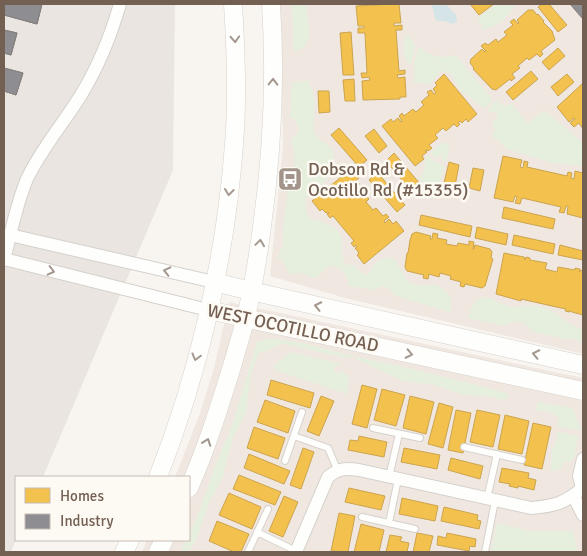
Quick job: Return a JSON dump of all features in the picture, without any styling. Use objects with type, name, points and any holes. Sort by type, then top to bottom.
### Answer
[{"type":"main road","points":[[158,476],[184,399],[208,310],[228,197],[234,144],[237,74],[233,4]]},
{"type":"main road","points":[[190,486],[207,445],[246,318],[264,215],[272,131],[274,79],[271,4]]},
{"type":"main road","name":"WEST OCOTILLO ROAD","points":[[214,282],[583,365]]},
{"type":"main road","name":"WEST OCOTILLO ROAD","points":[[208,310],[583,391]]},
{"type":"street","points":[[4,260],[16,212],[27,180],[41,153],[65,120],[88,82],[106,44],[120,4]]},
{"type":"street","name":"WEST OCOTILLO ROAD","points":[[10,235],[214,282]]},
{"type":"street","name":"WEST OCOTILLO ROAD","points":[[4,260],[208,310]]},
{"type":"street","points":[[583,459],[579,476],[583,515]]},
{"type":"street","points":[[296,552],[328,477],[337,470],[347,468],[531,508],[548,507],[580,491]]},
{"type":"lane","points":[[285,461],[302,412]]},
{"type":"lane","points":[[373,428],[420,438]]},
{"type":"lane","points":[[389,523],[399,434]]},
{"type":"lane","points":[[294,436],[328,448],[337,470]]},
{"type":"lane","points":[[464,447],[522,460]]},
{"type":"lane","points":[[485,552],[497,454]]},
{"type":"lane","points":[[248,552],[268,508]]},
{"type":"lane","points":[[362,517],[415,530]]},
{"type":"lane","points":[[257,532],[296,552]]},
{"type":"shaded area","points":[[4,4],[175,4],[173,170],[43,476],[15,476],[15,541],[11,552],[4,552]]},
{"type":"shaded area","points":[[280,4],[583,4],[583,354],[345,298],[270,276],[283,145]]},
{"type":"shaded area","points":[[430,4],[446,4],[456,15],[457,22],[451,24],[445,21],[437,21]]},
{"type":"shaded area","points":[[229,302],[583,378],[583,552],[142,552],[147,541],[190,541],[190,476],[175,476],[200,413],[214,368]]},
{"type":"green space","points":[[292,4],[307,4],[310,31],[307,43],[294,52]]},
{"type":"green space","points":[[496,4],[517,4],[497,24],[487,29],[482,29],[482,24],[478,23],[479,17]]},
{"type":"green space","points":[[408,34],[415,46],[411,64],[406,60],[403,46],[404,39]]},
{"type":"green space","points":[[419,47],[436,56],[456,55],[493,100],[485,109],[462,92],[450,74],[444,71],[440,72],[430,84],[414,82],[414,63]]},
{"type":"green space","points":[[308,81],[315,99],[313,121],[315,134],[332,149],[334,160],[324,182],[314,188],[307,197],[306,208],[308,216],[310,219],[329,225],[340,233],[342,254],[346,264],[355,266],[363,274],[367,275],[378,260],[393,257],[405,278],[411,283],[435,285],[447,292],[451,303],[450,312],[393,295],[391,289],[381,286],[376,290],[348,286],[344,272],[334,266],[328,267],[315,278],[311,278],[303,273],[289,274],[282,260],[278,258],[283,246],[288,189],[292,189],[295,155],[291,141],[297,135],[299,129],[295,120],[290,117],[292,82]]},
{"type":"green space","points":[[496,100],[505,107],[511,103],[528,123],[544,110],[583,143],[583,166],[552,163],[507,149],[492,135],[495,129],[492,123],[498,114],[496,112],[487,112]]},
{"type":"green space","points":[[443,143],[450,143],[446,162],[442,161],[442,155],[439,155],[437,159],[430,153]]},
{"type":"green space","points":[[428,155],[433,161],[445,166],[439,189],[426,187],[419,178],[423,172]]},
{"type":"green space","points":[[487,297],[512,308],[532,305],[549,309],[572,325],[583,330],[583,343],[575,339],[565,339],[533,332],[523,322],[512,322],[504,326],[468,318],[476,301]]},
{"type":"green space","points":[[269,338],[302,343],[353,356],[353,358],[345,358],[285,344],[259,352],[251,374],[246,413],[233,438],[222,479],[209,503],[196,541],[188,552],[183,552],[182,546],[185,541],[190,541],[190,533],[233,423],[257,342]]},
{"type":"green space","points":[[291,352],[338,363],[340,365],[334,368],[334,372],[340,373],[342,368],[344,373],[349,376],[347,394],[277,371],[274,365]]},
{"type":"green space","points":[[357,357],[509,394],[507,400],[463,395],[432,384],[403,381],[356,359]]},
{"type":"green space","points":[[538,402],[573,408],[580,431],[557,426],[559,419],[555,414],[536,410]]},
{"type":"green space","points":[[558,432],[578,436],[574,458],[570,462],[565,461],[561,468],[553,471],[550,468],[551,454]]},
{"type":"green space","points":[[497,523],[530,531],[573,531],[578,552],[491,552]]},
{"type":"building: Homes","points":[[399,4],[401,23],[394,23],[394,26],[402,25],[402,30],[396,30],[399,71],[405,70],[405,74],[397,75],[398,78],[405,77],[406,97],[400,97],[400,99],[363,100],[362,81],[370,80],[369,77],[362,78],[361,73],[367,73],[365,33],[358,33],[358,28],[364,28],[364,26],[358,26],[356,6]]},
{"type":"building: Homes","points":[[470,4],[494,4],[479,15]]},
{"type":"building: Homes","points":[[542,4],[549,4],[567,25],[558,32],[538,7]]},
{"type":"building: Homes","points":[[528,10],[533,10],[538,14],[552,31],[555,40],[541,51],[543,54],[540,57],[537,54],[529,60],[527,58],[518,66],[520,68],[512,74],[515,78],[511,81],[510,79],[496,90],[492,89],[473,69],[470,63],[471,59],[482,49],[486,51],[481,46],[485,43],[488,45],[496,39],[498,42],[507,35],[504,32],[513,25],[510,22],[514,19],[518,24],[517,20]]},
{"type":"building: Homes","points":[[351,32],[354,75],[343,75],[340,33]]},
{"type":"building: Homes","points":[[558,48],[565,56],[549,70],[542,62]]},
{"type":"building: Homes","points":[[531,71],[538,79],[513,100],[506,92]]},
{"type":"building: Homes","points":[[444,74],[477,114],[468,122],[466,119],[462,123],[460,121],[457,127],[454,124],[446,131],[443,128],[435,135],[438,138],[429,145],[432,148],[425,151],[427,152],[422,156],[424,159],[415,166],[382,126],[391,119],[393,122],[398,118],[401,122],[399,116],[402,113],[404,116],[413,109],[416,112],[424,105],[421,102],[429,95],[427,92],[431,90],[434,94],[436,93],[433,89],[437,85],[435,83]]},
{"type":"building: Homes","points":[[567,74],[574,82],[558,96],[551,87]]},
{"type":"building: Homes","points":[[354,79],[355,101],[345,101],[343,80]]},
{"type":"building: Homes","points":[[583,83],[583,129],[579,123],[574,127],[570,123],[575,119],[569,122],[557,107]]},
{"type":"building: Homes","points":[[318,91],[329,91],[330,112],[319,113]]},
{"type":"building: Homes","points":[[339,128],[367,160],[359,167],[331,135]]},
{"type":"building: Homes","points":[[374,129],[387,146],[379,153],[365,136]]},
{"type":"building: Homes","points":[[394,153],[421,185],[412,192],[386,161]]},
{"type":"building: Homes","points":[[503,156],[522,160],[520,167],[523,168],[524,161],[528,162],[527,167],[567,176],[568,172],[572,173],[571,178],[574,179],[575,171],[583,173],[583,218],[567,214],[568,206],[566,206],[564,213],[559,212],[561,207],[522,198],[520,204],[515,203],[517,197],[515,196],[513,202],[494,198]]},
{"type":"building: Homes","points":[[449,162],[459,165],[455,186],[444,183]]},
{"type":"building: Homes","points":[[352,168],[359,178],[356,180],[360,184],[356,187],[357,189],[362,185],[365,188],[362,191],[369,199],[366,202],[373,210],[376,208],[383,216],[386,214],[389,217],[384,221],[385,223],[389,219],[393,224],[396,221],[404,231],[364,264],[357,255],[359,253],[355,248],[357,247],[356,245],[354,247],[351,243],[354,241],[333,216],[330,218],[327,214],[328,212],[326,213],[322,209],[320,211],[312,201]]},
{"type":"building: Homes","points":[[473,168],[484,170],[480,191],[469,188]]},
{"type":"building: Homes","points":[[377,172],[405,205],[397,212],[369,180]]},
{"type":"building: Homes","points":[[504,207],[555,219],[553,229],[502,218]]},
{"type":"building: Homes","points":[[421,215],[472,226],[470,237],[419,225]]},
{"type":"building: Homes","points":[[477,227],[508,234],[506,245],[475,238]]},
{"type":"building: Homes","points":[[416,232],[431,236],[430,239],[432,239],[433,233],[438,234],[437,238],[447,240],[446,244],[457,246],[458,243],[469,245],[469,241],[474,242],[473,249],[475,245],[490,249],[492,252],[491,258],[493,259],[485,286],[482,288],[465,284],[464,287],[460,286],[461,282],[450,279],[451,276],[440,273],[439,277],[429,274],[428,279],[423,278],[424,275],[407,271],[405,267],[410,240],[412,234]]},
{"type":"building: Homes","points":[[514,235],[555,244],[553,254],[512,245]]},
{"type":"building: Homes","points":[[560,245],[583,251],[583,260],[558,255]]},
{"type":"building: Homes","points":[[504,253],[524,257],[525,260],[526,257],[530,258],[530,260],[547,263],[545,269],[557,272],[558,267],[575,270],[575,268],[580,269],[579,272],[583,271],[583,315],[570,310],[570,312],[565,311],[566,309],[521,299],[521,301],[496,294]]},
{"type":"building: Homes","points":[[271,380],[314,393],[310,408],[267,395]]},
{"type":"building: Homes","points":[[362,385],[377,389],[367,428],[352,424]]},
{"type":"building: Homes","points":[[382,389],[405,395],[396,426],[374,420]]},
{"type":"building: Homes","points":[[321,396],[334,401],[319,436],[307,431]]},
{"type":"building: Homes","points":[[410,396],[434,402],[426,434],[403,428]]},
{"type":"building: Homes","points":[[265,400],[295,411],[288,433],[257,422]]},
{"type":"building: Homes","points":[[439,403],[453,407],[443,448],[428,444]]},
{"type":"building: Homes","points":[[456,410],[471,413],[463,453],[448,450]]},
{"type":"building: Homes","points":[[477,410],[500,415],[493,447],[470,442]]},
{"type":"building: Homes","points":[[505,415],[529,421],[522,454],[498,449]]},
{"type":"building: Homes","points":[[533,423],[551,427],[542,469],[524,465]]},
{"type":"building: Homes","points":[[254,427],[285,438],[278,459],[247,448]]},
{"type":"building: Homes","points":[[359,436],[387,442],[384,457],[348,450],[350,440],[358,441]]},
{"type":"building: Homes","points":[[303,448],[314,452],[301,489],[290,485]]},
{"type":"building: Homes","points":[[404,448],[440,455],[437,469],[401,462]]},
{"type":"building: Homes","points":[[249,454],[290,471],[284,484],[244,468]]},
{"type":"building: Homes","points":[[451,458],[483,466],[480,479],[448,470]]},
{"type":"building: Homes","points":[[502,468],[529,473],[528,478],[536,480],[534,490],[509,486],[510,484],[499,482]]},
{"type":"building: Homes","points":[[239,475],[281,492],[275,505],[233,489]]},
{"type":"building: Homes","points":[[349,488],[385,496],[381,510],[345,502]]},
{"type":"building: Homes","points":[[229,493],[261,507],[252,529],[219,515]]},
{"type":"building: Homes","points":[[284,496],[298,502],[283,537],[269,531]]},
{"type":"building: Homes","points":[[402,498],[438,506],[435,521],[399,514]]},
{"type":"building: Homes","points":[[444,507],[478,515],[477,520],[481,521],[479,529],[441,521]]},
{"type":"building: Homes","points":[[339,513],[355,516],[348,552],[331,551]]},
{"type":"building: Homes","points":[[217,521],[249,534],[241,552],[234,552],[209,541]]},
{"type":"building: Homes","points":[[361,524],[384,530],[379,552],[354,552]]},
{"type":"building: Homes","points":[[417,533],[433,536],[429,552],[413,552]]},
{"type":"building: Homes","points":[[447,533],[476,539],[475,547],[470,546],[469,551],[437,545],[438,536],[446,538]]},
{"type":"building: Homes","points":[[390,535],[402,537],[400,541],[409,543],[407,552],[386,552]]},
{"type":"building: Industry","points":[[4,4],[42,4],[37,24],[4,15]]},
{"type":"building: Industry","points":[[4,4],[42,4],[37,24],[4,15]]},
{"type":"building: Industry","points":[[570,4],[583,4],[582,18]]},
{"type":"building: Industry","points":[[4,30],[17,33],[11,55],[4,53]]},
{"type":"building: Industry","points":[[4,30],[17,33],[11,55],[4,53]]},
{"type":"building: Industry","points":[[4,68],[23,73],[16,95],[4,91]]},
{"type":"building: Industry","points":[[4,68],[23,73],[16,95],[4,91]]},
{"type":"place","name":"Dobson Rd & Ocotillo Rd (#15355)","points":[[290,179]]}]
